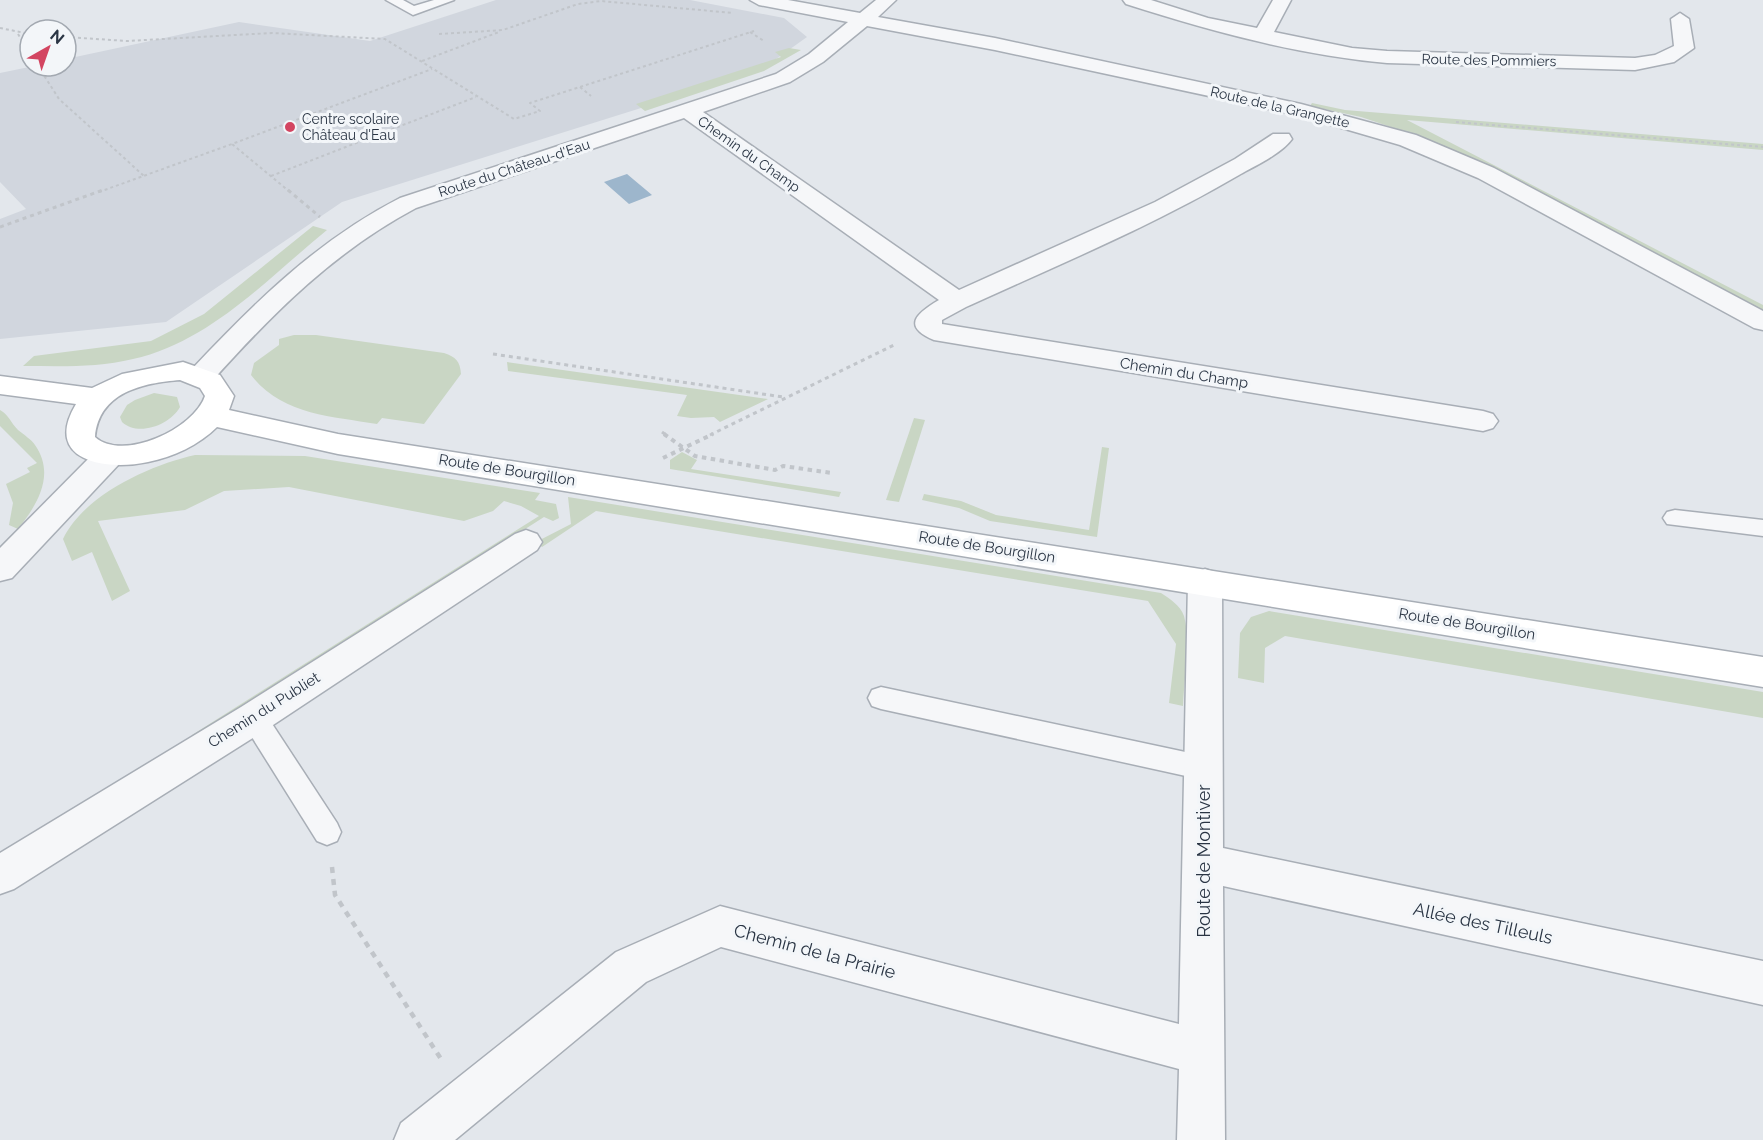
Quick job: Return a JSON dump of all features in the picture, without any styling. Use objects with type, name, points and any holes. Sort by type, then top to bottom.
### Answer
[{"type":"main road","points":[[183,371],[202,375],[214,383],[219,391],[218,405],[212,417],[184,439],[161,449],[130,456],[110,455],[92,450],[80,439],[79,426],[83,415],[98,398],[134,379],[156,372],[183,371]]},
{"type":"main road","points":[[0,385],[98,398]]},
{"type":"main road","name":"Route de Bourgillon","points":[[212,417],[338,444],[1763,672]]},
{"type":"street","name":"Route de la Grangette","points":[[759,0],[793,13],[861,20],[995,44],[1301,110],[1408,140],[1486,172],[1763,322]]},
{"type":"street","points":[[861,20],[887,0]]},
{"type":"street","name":"Route des Pommiers","points":[[1132,0],[1204,23],[1262,37],[1387,57],[1635,64],[1665,59],[1684,48],[1680,19]]},
{"type":"street","points":[[1262,37],[1282,0]]},
{"type":"street","name":"Route du Château-d'Eau","points":[[202,375],[295,281],[353,232],[382,215],[408,203],[783,78],[816,58],[861,20]]},
{"type":"street","name":"Chemin du Champ","points":[[688,111],[957,301]]},
{"type":"street","points":[[929,328],[929,317],[957,301],[1173,201],[1238,168],[1281,139]]},
{"type":"street","name":"Chemin du Champ","points":[[929,328],[943,334],[1483,421]]},
{"type":"street","points":[[3,561],[110,455]]},
{"type":"street","name":"Chemin du Publiet","points":[[0,875],[254,718],[526,542]]},
{"type":"street","name":"Route de Montiver","points":[[1201,1140],[1205,582]]},
{"type":"street","name":"Allée des Tilleuls","points":[[1203,863],[1763,982]]},
{"type":"street","name":"Chemin de la Prairie","points":[[417,1140],[631,967],[720,926],[1201,1052]]},
{"type":"lane","points":[[393,0],[413,11],[447,0]]},
{"type":"lane","points":[[1675,518],[1763,528]]},
{"type":"lane","points":[[880,698],[1203,768]]},
{"type":"lane","points":[[254,718],[327,832]]},
{"type":"path","points":[[421,61],[578,4],[601,1],[793,13]]},
{"type":"path","points":[[385,39],[514,119],[540,111],[530,103],[750,32],[793,13]]},
{"type":"path","points":[[0,28],[17,33]]},
{"type":"path","points":[[435,35],[503,30]]},
{"type":"path","points":[[750,32],[764,40]]},
{"type":"path","points":[[78,37],[127,41],[272,33],[393,38]]},
{"type":"path","points":[[0,227],[328,109],[433,68]]},
{"type":"path","points":[[45,78],[58,99],[144,176]]},
{"type":"path","points":[[580,87],[591,96]]},
{"type":"path","points":[[270,176],[477,96]]},
{"type":"path","points":[[328,109],[369,138]]},
{"type":"path","points":[[1447,121],[1763,147]]},
{"type":"path","points":[[232,144],[326,222]]},
{"type":"path","points":[[656,465],[684,446],[929,328]]},
{"type":"path","points":[[494,354],[784,397]]},
{"type":"path","points":[[662,432],[703,458],[775,470],[783,466],[832,473]]},
{"type":"path","points":[[327,832],[336,895],[467,1100]]},
{"type":"shaded area","name":"Centre scolaire Château d'Eau","points":[[496,0],[690,0],[784,18],[807,37],[759,71],[342,202],[166,322],[0,339],[0,219],[26,209],[0,182],[0,73],[18,69],[18,78],[78,78],[78,56],[239,22],[370,41]]},
{"type":"green space","points":[[789,48],[801,50],[764,71],[645,111],[636,104],[781,57],[775,52]]},
{"type":"green space","points":[[1312,103],[1345,110],[1763,144],[1763,150],[1407,120],[1763,305],[1763,312],[1415,135],[1361,117],[1310,106]]},
{"type":"green space","points":[[313,226],[327,230],[237,306],[188,338],[161,351],[119,362],[78,366],[23,366],[34,356],[151,341],[204,314]]},
{"type":"green space","points":[[294,335],[316,335],[444,353],[457,360],[461,374],[424,424],[382,418],[377,424],[325,416],[292,406],[277,398],[251,375],[254,363],[279,345],[279,339]]},
{"type":"green space","points":[[507,362],[768,399],[720,422],[714,417],[691,418],[677,416],[687,395],[508,371]]},
{"type":"green space","points":[[154,393],[177,397],[180,407],[169,419],[153,427],[136,429],[122,422],[120,417],[127,405]]},
{"type":"green space","points":[[0,410],[33,443],[41,456],[44,467],[42,489],[32,510],[18,529],[9,525],[13,503],[6,484],[30,472],[27,468],[37,463],[0,426]]},
{"type":"green space","points":[[914,418],[925,420],[899,502],[886,500]]},
{"type":"green space","points":[[1102,447],[1109,448],[1097,537],[990,521],[959,508],[922,500],[924,494],[961,501],[996,515],[1089,530]]},
{"type":"green space","points":[[682,452],[697,460],[691,469],[841,492],[839,497],[670,469],[670,460]]},
{"type":"green space","points":[[195,455],[305,456],[540,493],[535,500],[556,504],[559,518],[553,521],[544,517],[205,733],[192,735],[539,516],[521,506],[504,501],[493,511],[464,521],[289,487],[224,491],[185,510],[98,521],[130,591],[112,601],[92,552],[72,561],[63,539],[86,509],[120,484],[158,466]]},
{"type":"green space","points":[[568,497],[1161,593],[1180,609],[1186,626],[1187,648],[1183,706],[1169,703],[1176,644],[1148,601],[596,511],[542,547],[536,542],[571,524]]},
{"type":"green space","points":[[1269,611],[1763,692],[1763,718],[1285,636],[1265,648],[1264,683],[1238,678],[1240,633],[1251,617]]},
{"type":"water","points":[[627,174],[652,195],[629,204],[604,182]]},
{"type":"place","name":"Centre scolaire Château d'Eau","points":[[290,127]]}]
